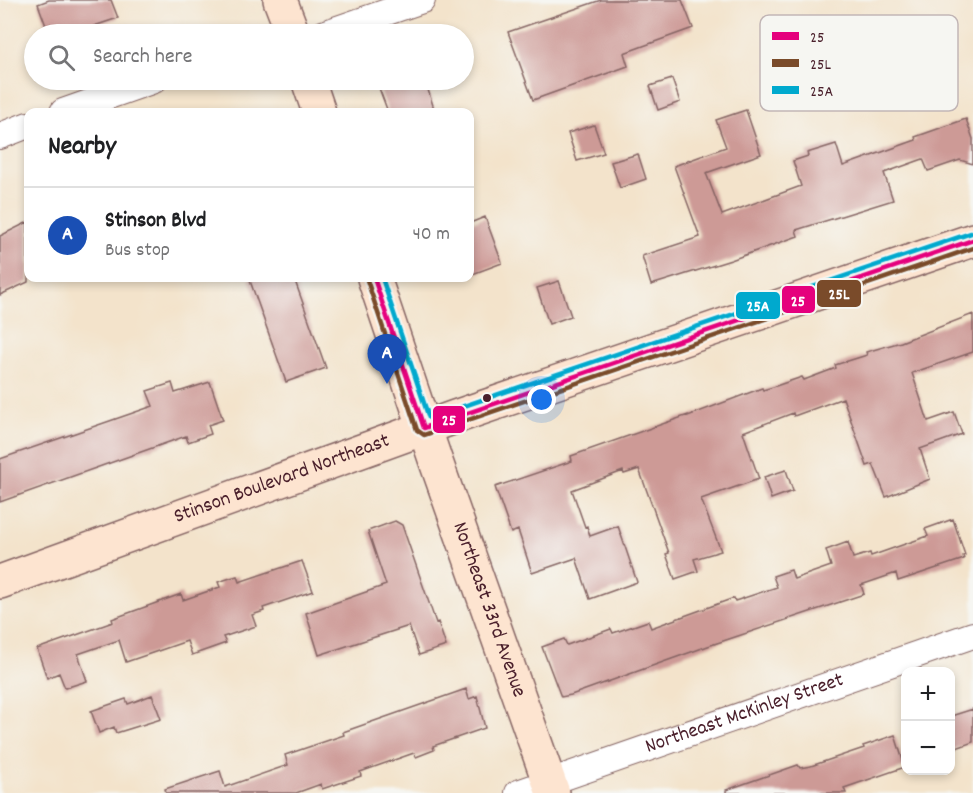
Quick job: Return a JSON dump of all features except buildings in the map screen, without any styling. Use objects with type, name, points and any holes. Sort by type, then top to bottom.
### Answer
[{"type":"street","points":[[352,24],[422,0]]},
{"type":"street","points":[[74,108],[126,90]]},
{"type":"street","points":[[311,90],[318,108]]},
{"type":"street","points":[[0,136],[24,127]]},
{"type":"street","name":"Stinson Boulevard Northeast","points":[[0,582],[424,428],[973,240]]},
{"type":"street","name":"Northeast 33rd Avenue","points":[[375,282],[424,428],[551,788]]},
{"type":"street","name":"Northeast McKinley Street","points":[[518,793],[551,788],[973,635]]},
{"type":"transit line","name":"25A","points":[[383,282],[429,418],[971,233]]},
{"type":"transit line","name":"25","points":[[375,282],[424,428],[973,240]]},
{"type":"transit line","name":"25L","points":[[368,282],[417,430],[424,435],[973,248]]},
{"type":"place","name":"Stinson Blvd","points":[[387,384]]}]
